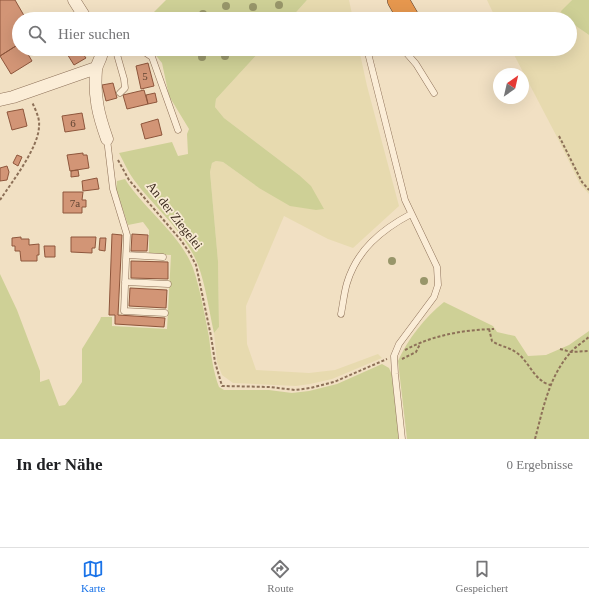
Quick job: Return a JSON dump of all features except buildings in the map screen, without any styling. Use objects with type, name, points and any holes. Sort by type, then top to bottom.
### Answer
[{"type":"highway","points":[[398,0],[405,12]]},
{"type":"highway","points":[[408,0],[412,12]]},
{"type":"highway","points":[[416,0],[418,12]]},
{"type":"street","points":[[74,0],[82,12]]},
{"type":"street","points":[[102,56],[96,68],[97,104],[99,116],[107,138]]},
{"type":"street","points":[[0,100],[96,68]]},
{"type":"lane","points":[[119,56],[125,88],[120,93]]},
{"type":"lane","points":[[150,56],[178,130]]},
{"type":"lane","points":[[369,56],[405,200],[437,267],[438,285],[434,297],[399,344],[394,359],[402,439]]},
{"type":"lane","points":[[409,56],[416,64],[434,93]]},
{"type":"lane","points":[[107,138],[113,189],[127,235],[124,311],[165,313]]},
{"type":"lane","points":[[341,314],[347,284],[356,262],[375,238],[392,224],[411,214]]},
{"type":"lane","points":[[126,255],[163,257]]},
{"type":"lane","points":[[125,282],[168,284]]},
{"type":"path","points":[[0,200],[20,170],[38,134],[40,125],[27,92]]},
{"type":"path","points":[[559,136],[582,182],[589,190]]},
{"type":"path","name":"An der Ziegelei","points":[[107,138],[129,180],[180,239],[196,265],[212,336],[215,362],[222,386],[270,387],[295,390],[310,388],[334,382],[394,359]]},
{"type":"path","points":[[489,329],[492,341],[517,352],[542,381],[550,385]]},
{"type":"path","points":[[394,359],[421,342],[443,335],[471,330],[494,329]]},
{"type":"path","points":[[537,438],[547,392],[550,385],[560,366],[571,352],[589,336]]},
{"type":"path","points":[[394,359],[416,352],[421,342]]},
{"type":"path","points":[[560,349],[571,352],[589,351]]},
{"type":"shaded area","points":[[307,0],[349,0],[352,12],[296,12]]},
{"type":"shaded area","points":[[487,0],[572,0],[562,12],[493,12]]},
{"type":"shaded area","points":[[577,27],[589,35],[589,194],[580,184],[529,83],[529,68],[521,68],[515,56],[577,56]]},
{"type":"shaded area","points":[[256,56],[361,56],[399,206],[353,248],[328,239],[284,216],[246,306],[247,344],[256,370],[309,373],[335,370],[378,354],[382,358],[332,379],[296,386],[233,383],[222,375],[217,362],[214,333],[219,327],[218,261],[210,172],[212,163],[216,161],[223,162],[259,188],[299,175],[224,118],[215,107],[216,99]]},
{"type":"green space","points":[[166,0],[307,0],[296,12],[154,12]]},
{"type":"green space","points":[[572,0],[589,0],[589,35],[577,27],[577,12],[561,11]]},
{"type":"green space","points":[[156,56],[256,56],[216,99],[215,107],[224,118],[299,175],[311,186],[324,209],[316,210],[290,206],[259,188],[223,162],[216,161],[212,163],[210,172],[218,261],[219,327],[214,333],[203,281],[193,253],[178,231],[134,180],[119,153],[172,142],[178,156],[188,154],[187,134],[189,129],[169,96],[162,63]]},
{"type":"green space","points":[[125,179],[142,201],[180,244],[193,268],[202,302],[211,356],[219,387],[224,390],[269,390],[292,393],[309,391],[337,384],[382,364],[389,368],[392,375],[399,439],[0,439],[0,274],[17,310],[40,371],[40,382],[49,379],[59,406],[65,405],[82,382],[82,349],[101,317],[112,317],[112,326],[167,329],[171,255],[149,254],[149,230],[143,222],[128,225],[116,189],[117,181]]},
{"type":"green space","points":[[444,302],[493,326],[497,332],[515,336],[528,356],[546,355],[569,345],[589,331],[589,439],[407,439],[398,361],[418,329],[430,314]]}]
